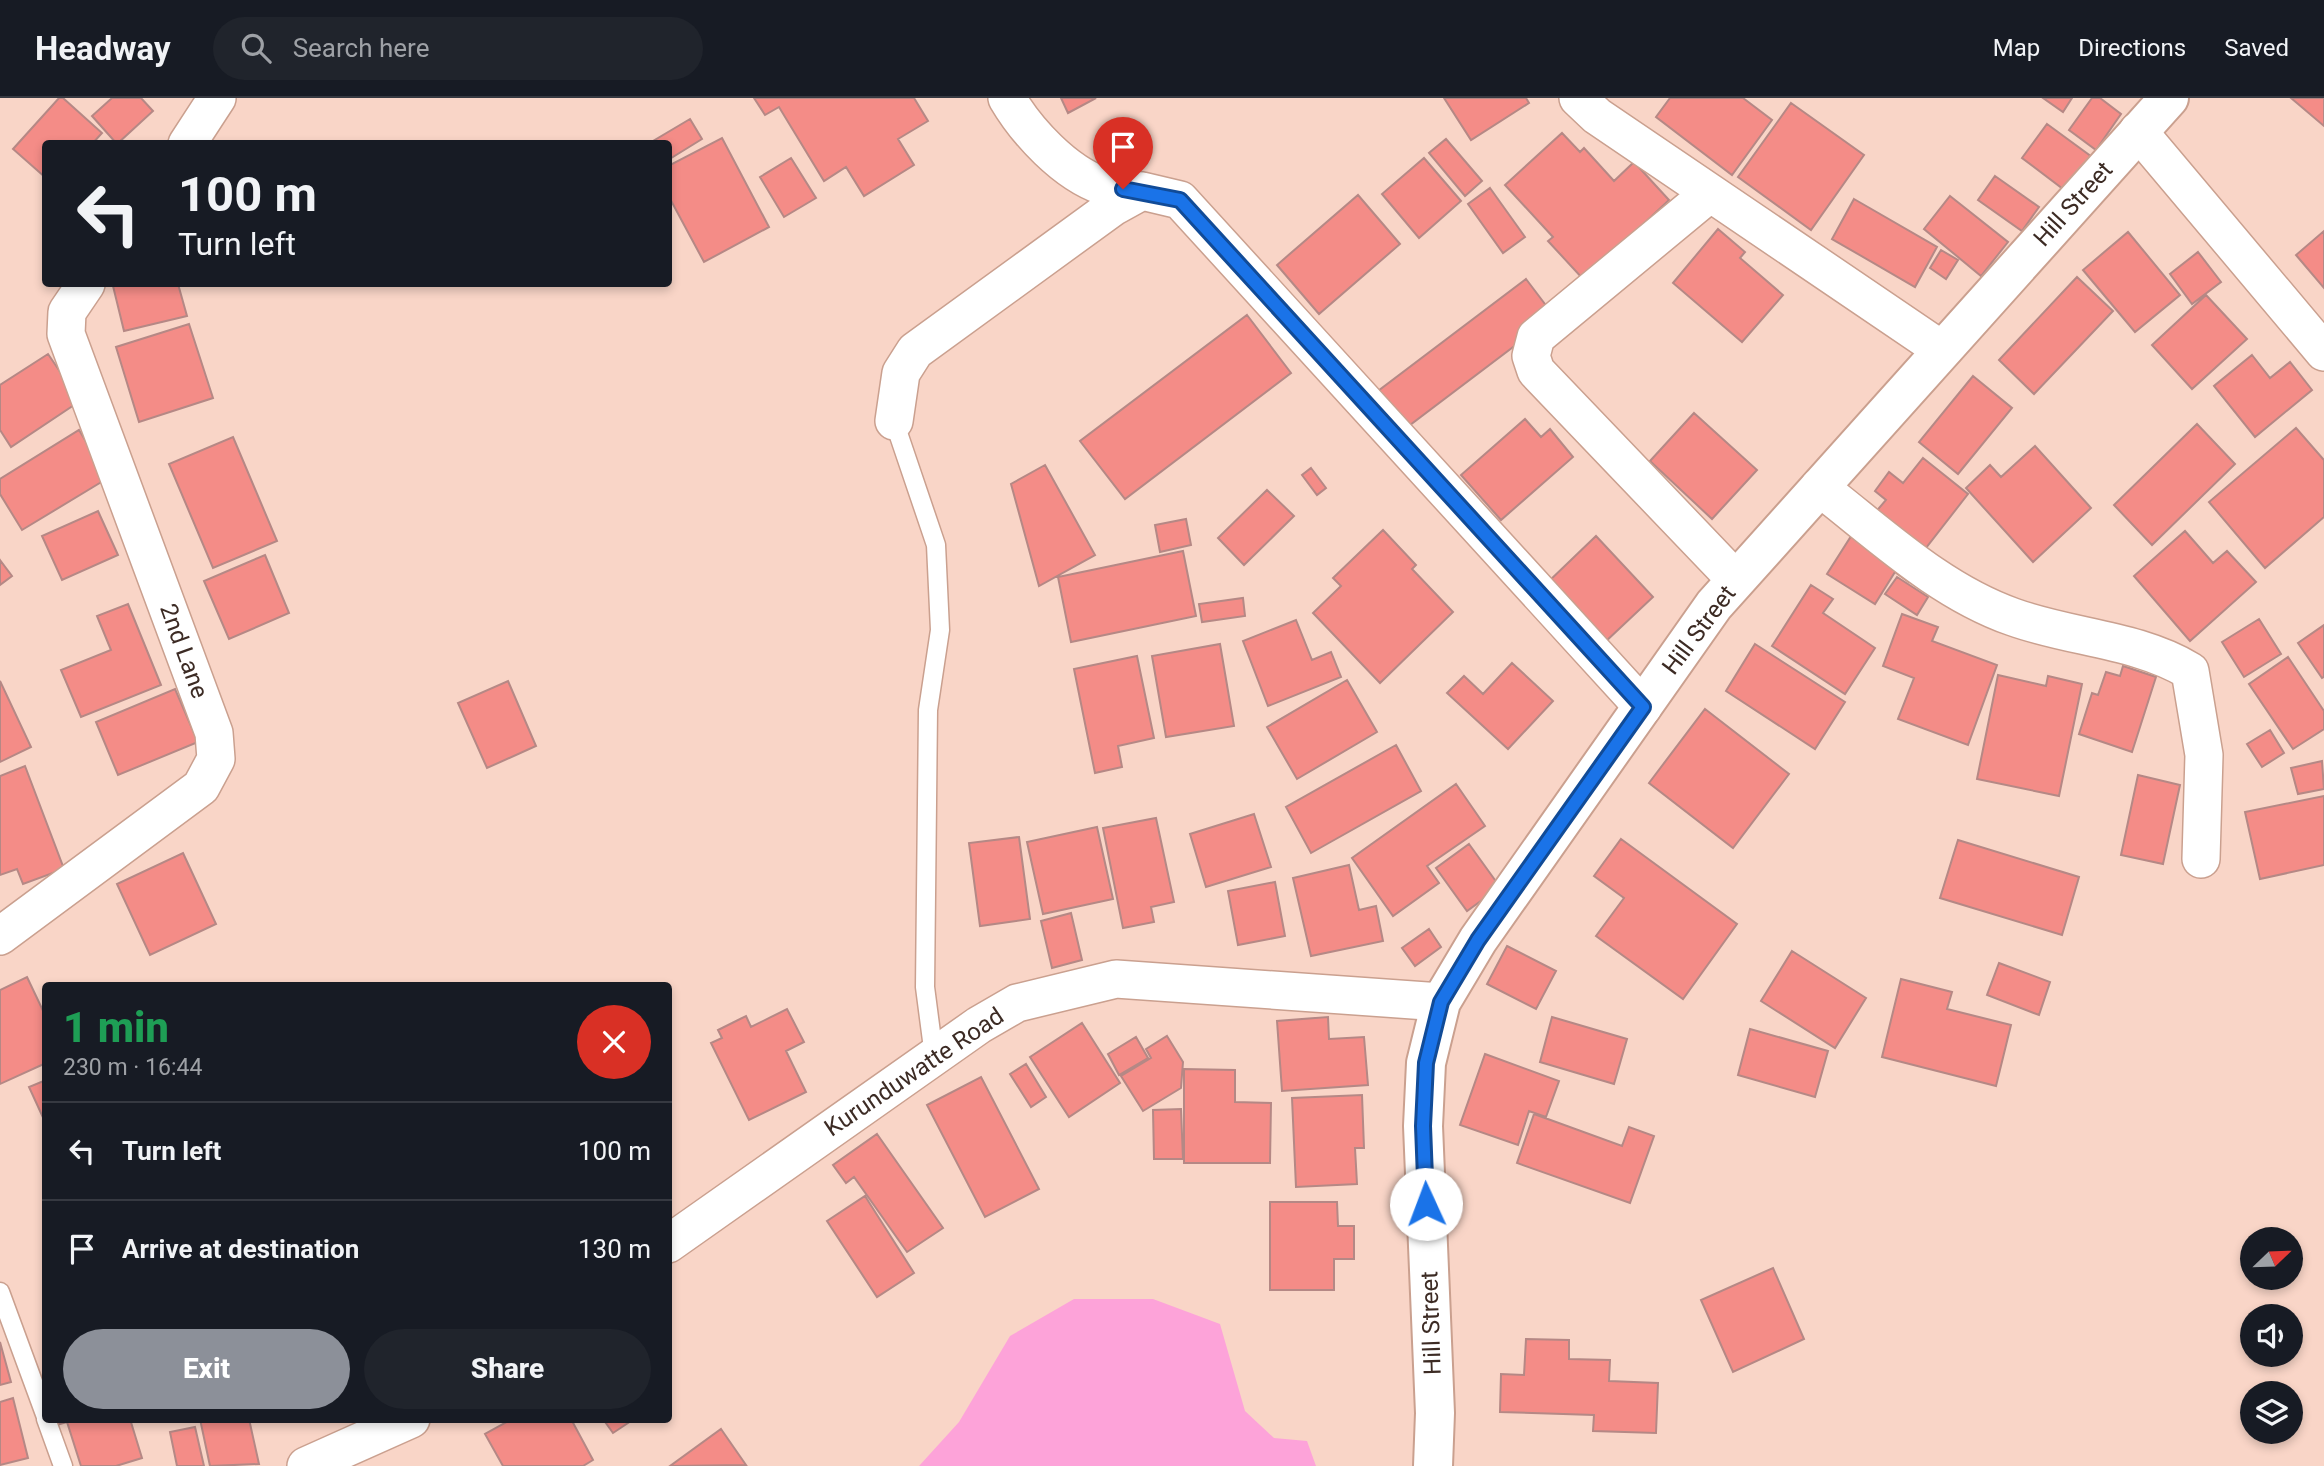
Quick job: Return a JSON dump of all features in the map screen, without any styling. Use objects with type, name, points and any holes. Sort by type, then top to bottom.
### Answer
[{"type":"main road","name":"Hill Street","points":[[1433,1466],[1435,1413],[1423,1126],[1426,1063],[1441,1002],[1478,940],[1714,605],[2169,98]]},
{"type":"street","points":[[190,140],[217,98]]},
{"type":"street","points":[[1007,98],[1016,113],[1062,162],[1103,186],[1180,200],[1643,707]]},
{"type":"street","points":[[1578,98],[1597,116],[1942,350]]},
{"type":"street","points":[[2138,131],[2324,352]]},
{"type":"street","points":[[894,421],[901,373],[915,351],[1113,207],[1142,191]]},
{"type":"street","points":[[1710,192],[1536,337],[1531,356],[1536,371],[1736,580]]},
{"type":"street","name":"2nd Lane","points":[[0,936],[201,787],[216,760],[214,733],[66,334],[67,312],[84,287]]},
{"type":"street","points":[[1819,487],[1951,590],[2013,618],[2165,657],[2190,671],[2204,755],[2201,859]]},
{"type":"street","name":"Kurunduwatte Road","points":[[672,1241],[934,1056],[1017,1003],[1116,979],[1441,1002]]},
{"type":"street","points":[[306,1466],[402,1423]]},
{"type":"lane","points":[[894,421],[936,545],[940,630],[928,710],[925,987],[934,1056]]},
{"type":"lane","points":[[0,1292],[42,1407]]},
{"type":"lane","points":[[48,1423],[63,1466]]},
{"type":"shaded area","points":[[1074,1299],[1153,1299],[1220,1324],[1245,1411],[1274,1438],[1307,1441],[1316,1466],[919,1466],[959,1422],[1010,1336]]},
{"type":"building","points":[[59,98],[63,98],[102,133],[96,140],[42,140],[42,174],[13,149]]},
{"type":"building","points":[[112,98],[141,98],[153,111],[121,140],[113,140],[92,116]]},
{"type":"building","points":[[754,98],[914,98],[928,121],[898,139],[914,165],[864,196],[846,167],[824,181],[779,107],[765,115]]},
{"type":"building","points":[[1061,98],[1096,98],[1068,113]]},
{"type":"building","points":[[1444,98],[1526,98],[1529,103],[1471,140]]},
{"type":"building","points":[[1670,98],[1743,98],[1772,120],[1732,175],[1656,117]]},
{"type":"building","points":[[2043,98],[2072,98],[2063,112]]},
{"type":"building","points":[[2092,98],[2100,98],[2121,114],[2096,150],[2069,130]]},
{"type":"building","points":[[2291,98],[2324,98],[2324,126]]},
{"type":"building","points":[[1791,103],[1864,155],[1811,230],[1738,177]]},
{"type":"building","points":[[690,119],[702,139],[672,158],[672,140],[655,140]]},
{"type":"building","points":[[2047,124],[2092,157],[2067,192],[2022,158]]},
{"type":"building","points":[[1562,133],[1580,152],[1584,148],[1614,181],[1634,162],[1669,200],[1584,280],[1548,241],[1553,237],[1505,185]]},
{"type":"building","points":[[722,138],[769,227],[704,262],[672,202],[672,164]]},
{"type":"building","points":[[1446,139],[1482,181],[1465,196],[1429,153]]},
{"type":"building","points":[[791,158],[816,198],[784,217],[760,177]]},
{"type":"building","points":[[1424,158],[1461,201],[1419,238],[1382,194]]},
{"type":"building","points":[[1995,176],[2039,207],[2022,231],[1978,200]]},
{"type":"building","points":[[1490,188],[1525,237],[1503,253],[1468,204]]},
{"type":"building","points":[[1358,195],[1400,244],[1319,314],[1277,265]]},
{"type":"building","points":[[1950,196],[2008,242],[1981,276],[1924,229]]},
{"type":"building","points":[[1854,199],[1937,247],[1915,287],[1832,239]]},
{"type":"building","points":[[1718,229],[1745,252],[1740,258],[1783,295],[1742,342],[1673,283]]},
{"type":"building","points":[[2324,231],[2324,288],[2296,255]]},
{"type":"building","points":[[2128,232],[2180,295],[2135,332],[2083,270]]},
{"type":"building","points":[[1941,250],[1958,260],[1946,279],[1930,268]]},
{"type":"building","points":[[2198,252],[2221,282],[2192,304],[2170,274]]},
{"type":"building","points":[[2077,277],[2113,311],[2034,394],[1999,360]]},
{"type":"building","points":[[1526,279],[1554,316],[1406,428],[1378,391]]},
{"type":"building","points":[[113,287],[179,287],[187,316],[124,331]]},
{"type":"building","points":[[2206,295],[2247,339],[2192,389],[2152,345]]},
{"type":"building","points":[[1247,315],[1291,373],[1125,499],[1080,441]]},
{"type":"building","points":[[189,324],[213,398],[139,422],[116,347]]},
{"type":"building","points":[[48,354],[80,401],[11,447],[0,430],[0,385]]},
{"type":"building","points":[[2252,355],[2270,378],[2290,362],[2312,390],[2255,437],[2214,386]]},
{"type":"building","points":[[1973,376],[2012,408],[1958,474],[1919,442]]},
{"type":"building","points":[[1694,413],[1757,470],[1712,519],[1650,461]]},
{"type":"building","points":[[1525,419],[1541,437],[1550,429],[1573,457],[1501,520],[1461,475]]},
{"type":"building","points":[[2197,424],[2235,464],[2152,545],[2114,505]]},
{"type":"building","points":[[2296,428],[2324,460],[2324,517],[2265,568],[2209,502]]},
{"type":"building","points":[[79,430],[108,478],[22,530],[0,494],[0,479]]},
{"type":"building","points":[[233,437],[277,541],[213,568],[169,464]]},
{"type":"building","points":[[2035,446],[2091,508],[2033,562],[1966,488],[1990,465],[2001,477]]},
{"type":"building","points":[[1923,458],[1968,494],[1922,553],[1874,514],[1886,500],[1875,491],[1889,472],[1903,483]]},
{"type":"building","points":[[1045,465],[1095,555],[1039,586],[1011,484]]},
{"type":"building","points":[[1311,468],[1326,488],[1317,495],[1302,475]]},
{"type":"building","points":[[1267,490],[1294,516],[1244,565],[1218,538]]},
{"type":"building","points":[[98,511],[118,555],[62,580],[42,536]]},
{"type":"building","points":[[1186,519],[1191,545],[1160,552],[1155,525]]},
{"type":"building","points":[[1383,530],[1416,565],[1412,569],[1453,612],[1380,683],[1313,613],[1341,586],[1333,578]]},
{"type":"building","points":[[1855,530],[1917,570],[1909,582],[1895,572],[1875,604],[1827,574]]},
{"type":"building","points":[[2185,531],[2213,563],[2227,551],[2256,582],[2190,641],[2134,576]]},
{"type":"building","points":[[1596,536],[1653,597],[1604,643],[1547,583]]},
{"type":"building","points":[[1183,551],[1196,616],[1071,642],[1058,577]]},
{"type":"building","points":[[265,555],[289,613],[229,639],[204,581]]},
{"type":"building","points":[[0,560],[12,576],[0,585]]},
{"type":"building","points":[[1897,577],[1928,597],[1917,615],[1885,594]]},
{"type":"building","points":[[1811,585],[1833,599],[1823,613],[1875,648],[1845,694],[1772,646]]},
{"type":"building","points":[[1243,598],[1245,616],[1202,622],[1199,604]]},
{"type":"building","points":[[128,604],[161,685],[81,717],[61,670],[111,650],[97,616]]},
{"type":"building","points":[[1902,614],[1938,627],[1932,641],[1997,665],[1968,745],[1898,719],[1914,678],[1883,666]]},
{"type":"building","points":[[2259,619],[2281,654],[2244,677],[2222,642]]},
{"type":"building","points":[[1296,620],[1312,660],[1331,652],[1341,677],[1268,706],[1243,641]]},
{"type":"building","points":[[2324,625],[2324,677],[2322,678],[2298,643]]},
{"type":"building","points":[[1220,644],[1234,726],[1166,737],[1152,656]]},
{"type":"building","points":[[1755,644],[1845,702],[1815,749],[1726,691]]},
{"type":"building","points":[[1137,656],[1154,738],[1118,746],[1122,767],[1095,773],[1074,669]]},
{"type":"building","points":[[2288,657],[2324,711],[2324,729],[2293,749],[2249,684]]},
{"type":"building","points":[[1512,663],[1553,701],[1508,749],[1447,693],[1464,676],[1483,694]]},
{"type":"building","points":[[2123,666],[2156,677],[2132,752],[2079,734],[2092,693],[2098,695],[2106,672],[2120,676]]},
{"type":"building","points":[[1998,675],[2046,686],[2048,676],[2082,684],[2059,796],[1977,779]]},
{"type":"building","points":[[1347,680],[1377,732],[1297,779],[1267,727]]},
{"type":"building","points":[[0,681],[31,747],[0,762]]},
{"type":"building","points":[[508,681],[536,746],[487,768],[458,703]]},
{"type":"building","points":[[175,689],[198,742],[118,775],[96,722]]},
{"type":"building","points":[[1705,709],[1789,774],[1733,848],[1649,783]]},
{"type":"building","points":[[2270,730],[2284,753],[2262,767],[2247,744]]},
{"type":"building","points":[[1396,745],[1421,791],[1311,853],[1286,807]]},
{"type":"building","points":[[2322,761],[2324,789],[2298,794],[2291,768]]},
{"type":"building","points":[[25,766],[64,869],[23,884],[17,869],[0,875],[0,776]]},
{"type":"building","points":[[2138,775],[2180,785],[2163,864],[2121,855]]},
{"type":"building","points":[[1456,784],[1485,826],[1427,866],[1439,883],[1393,916],[1352,858]]},
{"type":"building","points":[[2324,796],[2324,865],[2260,879],[2245,812]]},
{"type":"building","points":[[1254,814],[1271,867],[1206,887],[1190,834]]},
{"type":"building","points":[[1156,818],[1174,902],[1151,907],[1154,922],[1123,928],[1103,828]]},
{"type":"building","points":[[1097,827],[1113,899],[1043,914],[1027,842]]},
{"type":"building","points":[[1019,837],[1030,919],[980,926],[969,843]]},
{"type":"building","points":[[1621,839],[1737,924],[1683,999],[1596,936],[1624,898],[1594,876]]},
{"type":"building","points":[[1958,840],[2079,877],[2062,935],[1940,898]]},
{"type":"building","points":[[1469,844],[1500,887],[1467,911],[1436,868]]},
{"type":"building","points":[[183,853],[216,924],[150,955],[117,884]]},
{"type":"building","points":[[1349,865],[1359,910],[1376,906],[1383,941],[1311,956],[1293,878]]},
{"type":"building","points":[[1275,882],[1285,936],[1238,945],[1228,891]]},
{"type":"building","points":[[1071,913],[1082,960],[1052,968],[1041,921]]},
{"type":"building","points":[[1429,929],[1441,947],[1415,966],[1402,948]]},
{"type":"building","points":[[1507,946],[1556,971],[1536,1009],[1487,984]]},
{"type":"building","points":[[1792,951],[1866,998],[1835,1048],[1761,1001]]},
{"type":"building","points":[[1999,963],[2050,982],[2039,1015],[1987,995]]},
{"type":"building","points":[[27,977],[42,1009],[42,1065],[0,1084],[0,990]]},
{"type":"building","points":[[1901,979],[1952,992],[1947,1009],[2011,1025],[1996,1086],[1882,1057]]},
{"type":"building","points":[[787,1009],[804,1042],[786,1051],[806,1092],[749,1120],[711,1043],[722,1038],[718,1030],[746,1016],[751,1027]]},
{"type":"building","points":[[1328,1017],[1329,1039],[1364,1037],[1368,1085],[1282,1091],[1277,1021]]},
{"type":"building","points":[[1552,1017],[1627,1039],[1614,1084],[1540,1062]]},
{"type":"building","points":[[1082,1023],[1120,1083],[1069,1117],[1030,1057]]},
{"type":"building","points":[[1750,1029],[1828,1051],[1815,1097],[1738,1075]]},
{"type":"building","points":[[1167,1036],[1183,1062],[1181,1088],[1143,1111],[1121,1076],[1151,1058],[1146,1049]]},
{"type":"building","points":[[1136,1037],[1148,1058],[1119,1075],[1108,1054]]},
{"type":"building","points":[[1485,1054],[1559,1081],[1546,1117],[1529,1111],[1518,1145],[1460,1125]]},
{"type":"building","points":[[1026,1064],[1046,1097],[1031,1107],[1010,1074]]},
{"type":"building","points":[[1184,1069],[1235,1070],[1235,1102],[1271,1103],[1270,1163],[1184,1163]]},
{"type":"building","points":[[981,1077],[1039,1189],[985,1217],[927,1105]]},
{"type":"building","points":[[42,1082],[42,1115],[29,1087]]},
{"type":"building","points":[[1362,1095],[1364,1148],[1355,1148],[1357,1184],[1296,1187],[1292,1098]]},
{"type":"building","points":[[1181,1109],[1183,1159],[1154,1159],[1153,1110]]},
{"type":"building","points":[[1534,1114],[1622,1146],[1629,1127],[1654,1136],[1630,1203],[1517,1163]]},
{"type":"building","points":[[877,1134],[943,1228],[907,1252],[854,1177],[846,1183],[833,1165]]},
{"type":"building","points":[[865,1196],[914,1273],[877,1297],[827,1221]]},
{"type":"building","points":[[1270,1202],[1337,1202],[1338,1226],[1354,1226],[1354,1259],[1334,1259],[1334,1290],[1270,1290]]},
{"type":"building","points":[[1773,1268],[1804,1339],[1733,1372],[1701,1300]]},
{"type":"building","points":[[1526,1339],[1569,1340],[1569,1359],[1610,1360],[1609,1381],[1658,1383],[1656,1433],[1593,1431],[1594,1415],[1500,1412],[1501,1374],[1524,1375]]},
{"type":"building","points":[[0,1342],[11,1382],[0,1385]]},
{"type":"building","points":[[13,1398],[28,1458],[0,1465],[0,1402]]},
{"type":"building","points":[[67,1423],[131,1423],[142,1458],[116,1466],[81,1466]]},
{"type":"building","points":[[201,1423],[250,1423],[259,1464],[210,1466]]},
{"type":"building","points":[[505,1423],[573,1423],[593,1460],[583,1466],[503,1466],[485,1434]]},
{"type":"building","points":[[606,1423],[628,1423],[613,1433]]},
{"type":"building","points":[[195,1427],[204,1466],[177,1466],[170,1432]]},
{"type":"building","points":[[721,1429],[746,1465],[670,1466]]},
{"type":"route","points":[[1123,189],[1180,200],[1643,707],[1478,940],[1441,1002],[1426,1063],[1423,1126],[1426,1204]]}]
